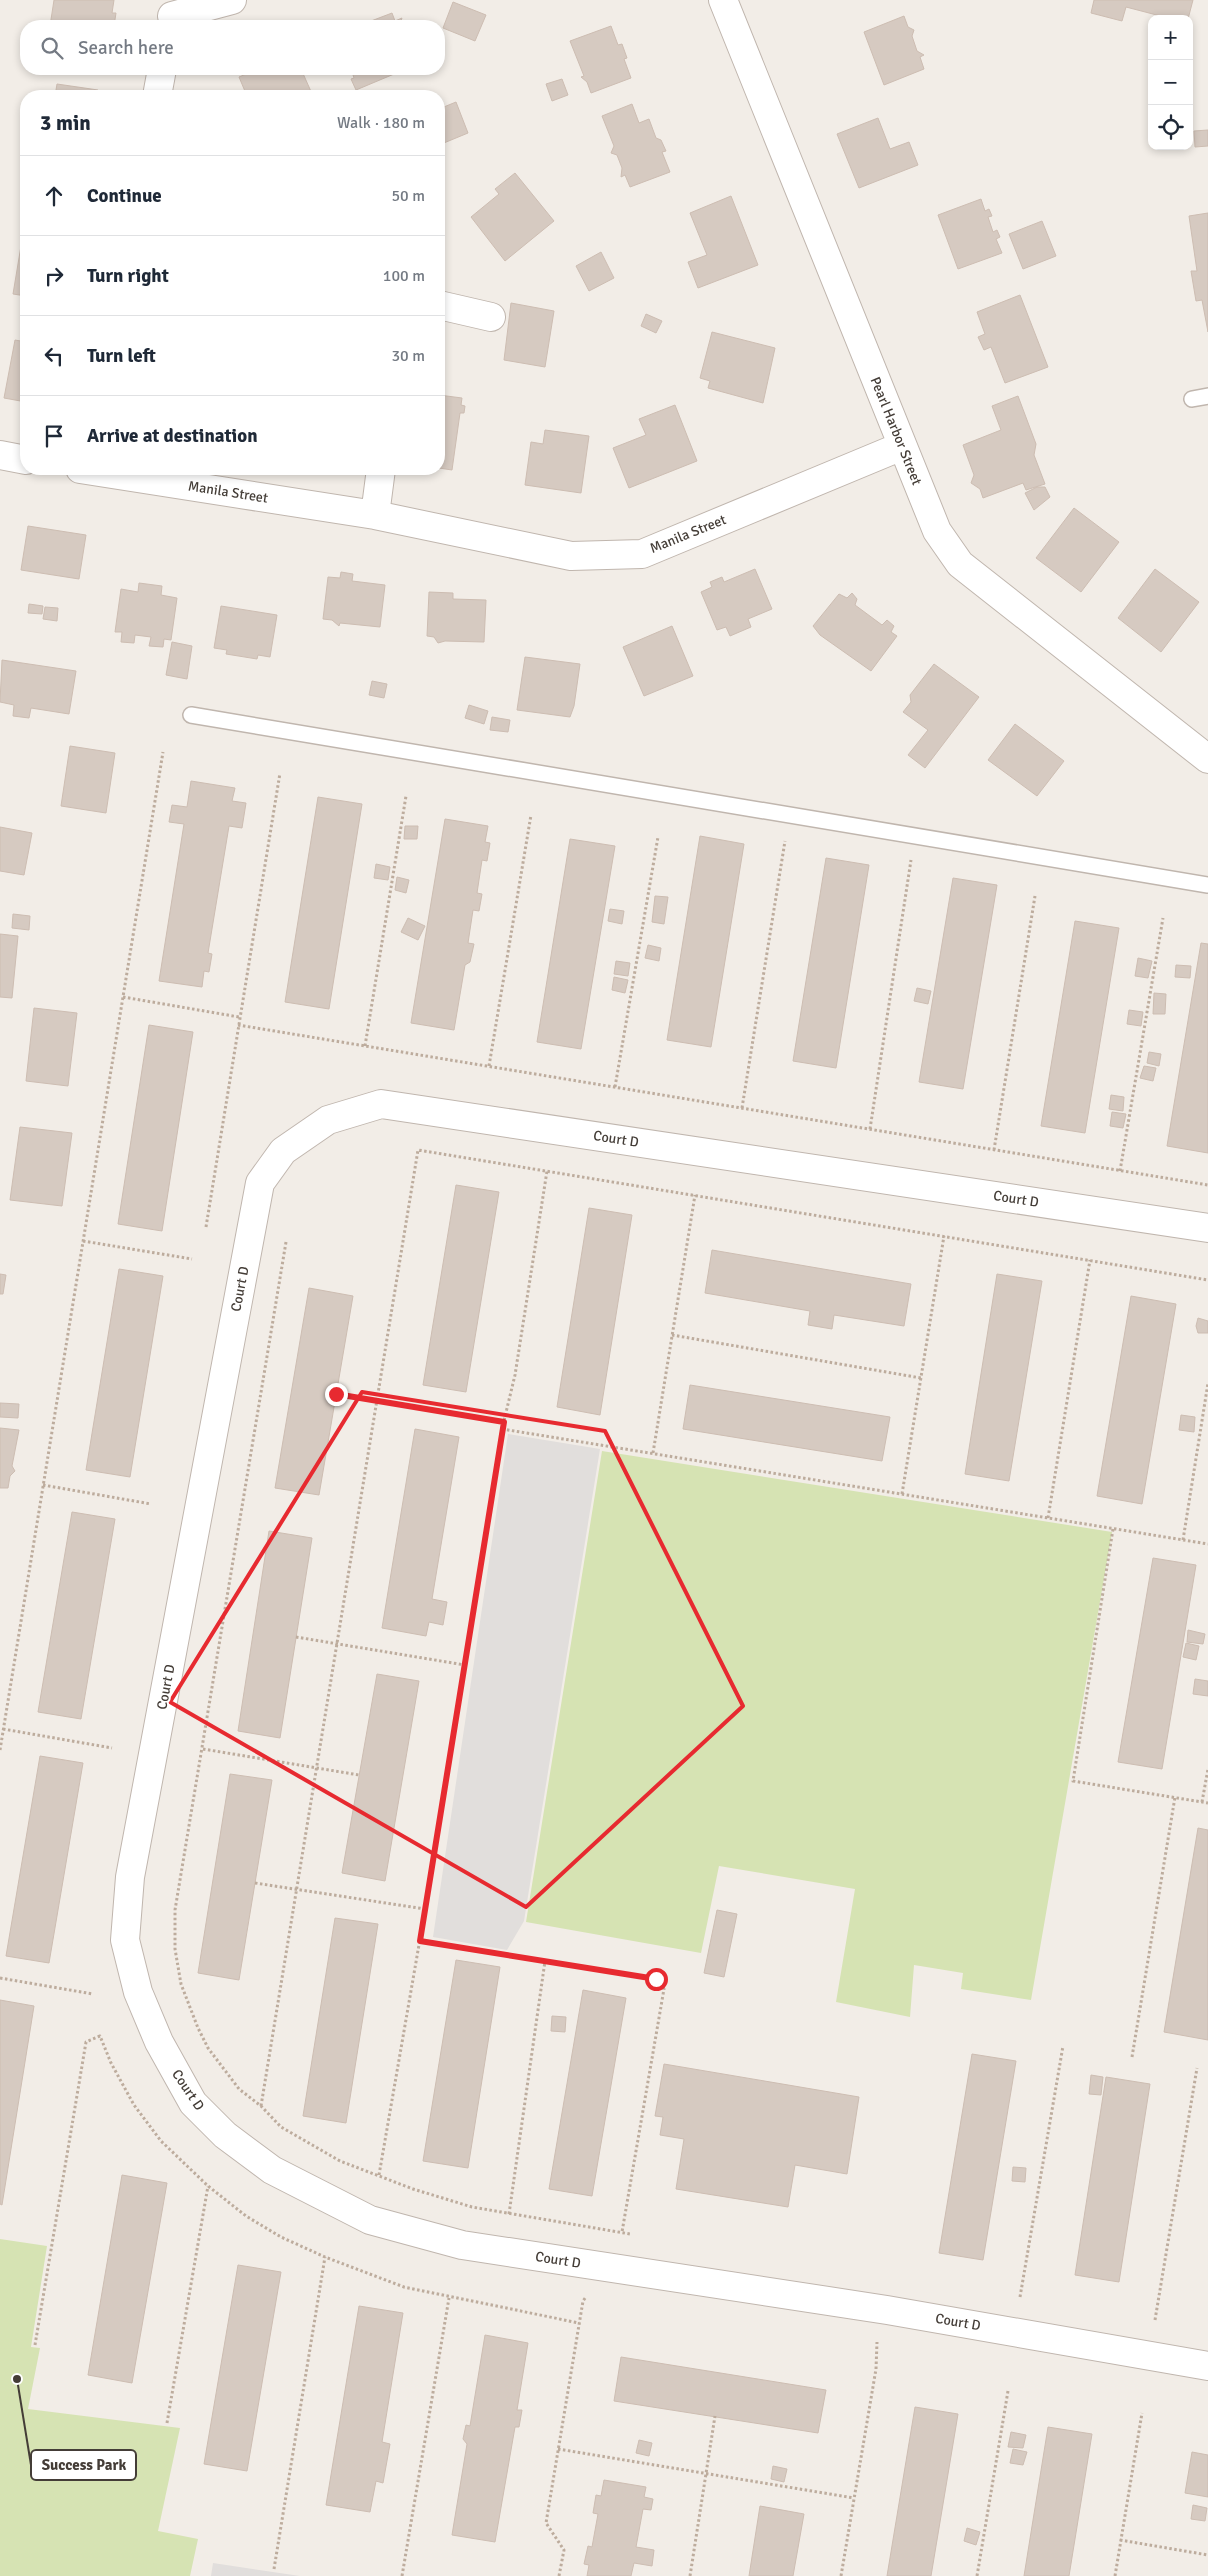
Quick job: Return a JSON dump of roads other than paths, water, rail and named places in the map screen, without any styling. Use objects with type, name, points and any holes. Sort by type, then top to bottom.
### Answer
[{"type":"street","points":[[172,14],[232,0]]},
{"type":"street","name":"Pearl Harbor Street","points":[[723,0],[937,531],[960,564],[1208,759]]},
{"type":"street","points":[[159,90],[161,75]]},
{"type":"street","points":[[445,306],[491,317]]},
{"type":"street","name":"Manila Street","points":[[125,475],[375,515],[571,556],[642,554],[902,446]]},
{"type":"street","points":[[0,455],[20,459]]},
{"type":"street","points":[[375,515],[380,475]]},
{"type":"street","name":"Court D","points":[[1208,1228],[381,1104],[328,1120],[283,1151],[260,1184],[130,1877],[125,1940],[138,1992],[159,2042],[193,2103],[224,2135],[272,2170],[370,2220],[462,2245],[887,2310],[1208,2366]]},
{"type":"lane","points":[[1192,399],[1208,396]]},
{"type":"lane","points":[[191,715],[1208,885]]},
{"type":"place","name":"Success Park","points":[[17,2379]]}]
